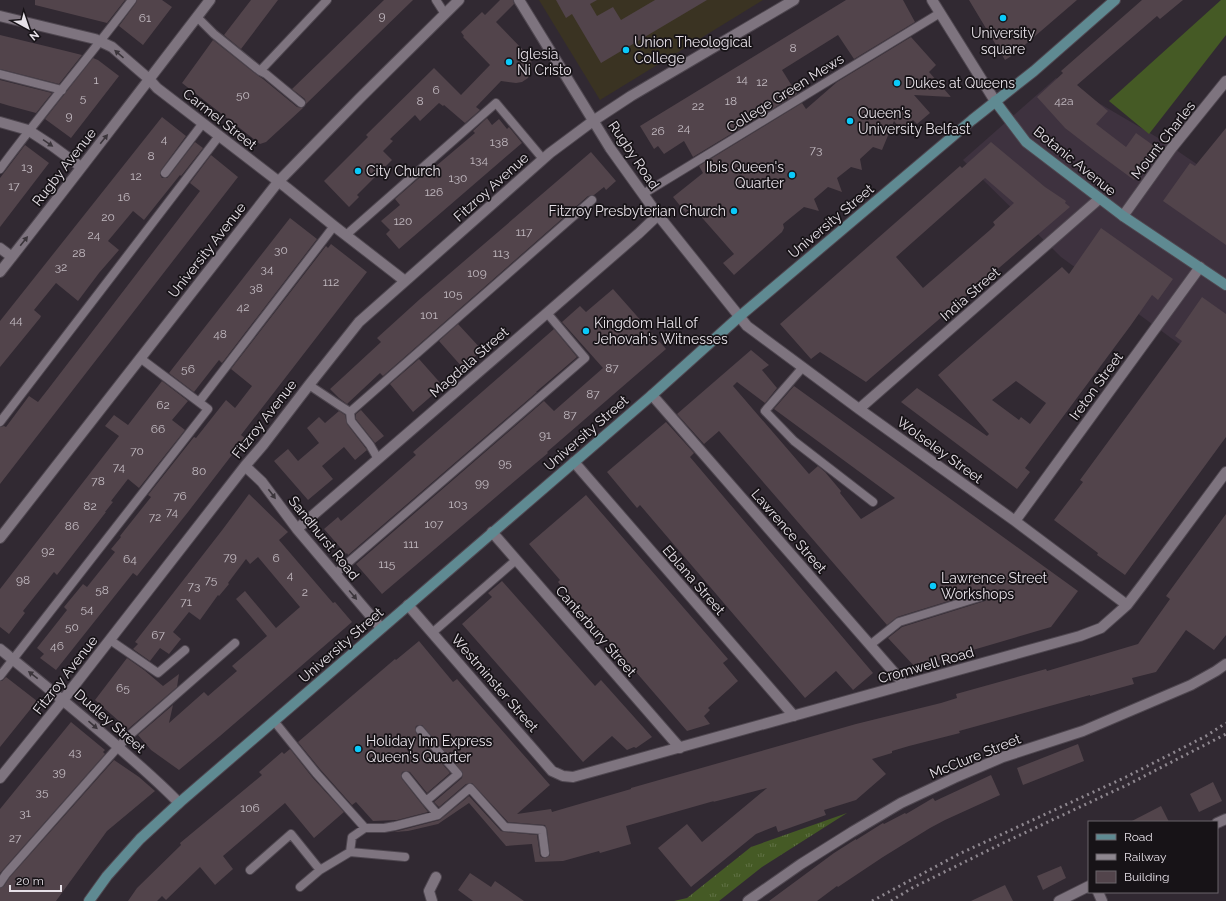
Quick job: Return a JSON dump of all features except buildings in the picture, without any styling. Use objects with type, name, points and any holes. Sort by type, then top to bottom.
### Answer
[{"type":"street","name":"Rugby Avenue","points":[[0,272],[210,0]]},
{"type":"street","name":"University Avenue","points":[[0,538],[278,182],[459,0]]},
{"type":"street","name":"Rugby Road","points":[[519,0],[610,148],[658,214],[740,316]]},
{"type":"street","name":"Fitzroy Avenue","points":[[0,778],[63,700],[359,322],[543,159],[593,121],[631,96],[794,0]]},
{"type":"street","name":"Botanic Avenue","points":[[932,0],[995,101],[1026,142],[1099,199],[1226,285]]},
{"type":"street","name":"University Street","points":[[89,901],[107,876],[140,839],[179,803],[652,395],[740,316],[995,101],[1034,71],[1115,0]]},
{"type":"street","name":"Carmel Street","points":[[0,16],[95,39],[112,47],[149,79],[157,88],[405,282]]},
{"type":"street","name":"Mount Charles","points":[[1123,216],[1171,149],[1226,81]]},
{"type":"street","points":[[0,122],[28,130],[81,167]]},
{"type":"street","name":"India Street","points":[[859,410],[1099,199]]},
{"type":"street","name":"Magdala Street","points":[[297,528],[638,234],[658,214]]},
{"type":"street","points":[[0,248],[12,257]]},
{"type":"street","name":"Ireton Street","points":[[1015,521],[1200,267]]},
{"type":"street","name":"Wolseley Street","points":[[740,316],[747,326],[859,410],[1015,521],[1127,605]]},
{"type":"street","name":"Lawrence Street","points":[[652,395],[905,685]]},
{"type":"street","name":"Eblana Street","points":[[574,462],[794,716]]},
{"type":"street","name":"Sandhurst Road","points":[[245,466],[262,482],[297,528],[381,628]]},
{"type":"street","name":"Cromwell Road","points":[[563,776],[573,777],[680,748],[1080,636],[1101,628],[1127,605],[1226,472]]},
{"type":"street","name":"Canterbury Street","points":[[492,532],[680,748]]},
{"type":"street","name":"Westminster Street","points":[[408,605],[552,770],[563,776]]},
{"type":"street","name":"Dudley Street","points":[[0,649],[118,746],[179,803]]},
{"type":"street","name":"McClure Street","points":[[748,901],[801,864],[901,803],[1003,757],[1083,731],[1177,691],[1204,678],[1226,664]]},
{"type":"street","points":[[432,901],[429,891],[436,877]]},
{"type":"street","points":[[1059,901],[1088,886]]},
{"type":"lane","points":[[0,169],[28,130],[101,42],[132,0]]},
{"type":"lane","points":[[260,71],[327,0]]},
{"type":"lane","points":[[436,0],[445,14]]},
{"type":"lane","name":"College Green Mews","points":[[643,194],[940,13]]},
{"type":"lane","points":[[197,17],[214,34],[301,103]]},
{"type":"lane","points":[[0,74],[62,90]]},
{"type":"lane","points":[[346,235],[496,103],[543,159]]},
{"type":"lane","points":[[165,173],[203,123]]},
{"type":"lane","points":[[0,422],[219,136]]},
{"type":"lane","points":[[350,412],[592,200]]},
{"type":"lane","points":[[199,402],[334,226]]},
{"type":"lane","points":[[335,574],[585,358],[547,313]]},
{"type":"lane","points":[[0,676],[208,409],[140,358]]},
{"type":"lane","points":[[803,367],[765,411],[794,441],[873,502]]},
{"type":"lane","points":[[309,384],[350,412],[351,421],[370,445],[378,459]]},
{"type":"lane","points":[[432,633],[516,560]]},
{"type":"lane","points":[[870,645],[899,622],[983,596]]},
{"type":"lane","points":[[110,640],[158,673],[185,650]]},
{"type":"lane","points":[[0,883],[11,868],[118,746],[235,643]]},
{"type":"lane","points":[[274,720],[316,773],[365,828]]},
{"type":"lane","points":[[420,730],[461,777],[426,801]]},
{"type":"lane","points":[[406,776],[438,815]]},
{"type":"lane","points":[[350,852],[352,837],[365,828],[384,828],[438,815],[470,788],[505,827],[542,830],[545,853]]},
{"type":"lane","points":[[250,870],[291,834],[320,870]]},
{"type":"lane","points":[[300,887],[320,870],[350,852],[405,857]]},
{"type":"shaded area","name":"Union Theological College","points":[[539,0],[763,0],[600,100]]},
{"type":"shaded area","points":[[1056,78],[1160,139],[1226,184],[1226,377],[1061,257],[963,160]]},
{"type":"green space","points":[[1221,0],[1226,0],[1226,35],[1149,134],[1109,101]]},
{"type":"green space","points":[[847,813],[762,867],[719,901],[674,901],[687,898],[751,847]]},
{"type":"railway","points":[[872,901],[959,854],[1126,777],[1206,736],[1226,723]]},
{"type":"railway","points":[[891,901],[912,888],[1003,843],[1129,784],[1226,734]]},
{"type":"place","name":"University square","points":[[1003,18]]},
{"type":"place","name":"Union Theological College","points":[[626,50]]},
{"type":"place","name":"Iglesia Ni Cristo","points":[[509,62]]},
{"type":"place","name":"Dukes at Queens","points":[[897,83]]},
{"type":"place","name":"Queen's University Belfast","points":[[850,121]]},
{"type":"place","name":"City Church","points":[[358,171]]},
{"type":"place","name":"Ibis Queen's Quarter","points":[[792,175]]},
{"type":"place","name":"Fitzroy Presbyterian Church","points":[[734,211]]},
{"type":"place","name":"Kingdom Hall of Jehovah's Witnesses","points":[[586,331]]},
{"type":"place","name":"Lawrence Street Workshops","points":[[933,586]]},
{"type":"place","name":"Holiday Inn Express Queen's Quarter","points":[[358,749]]}]
